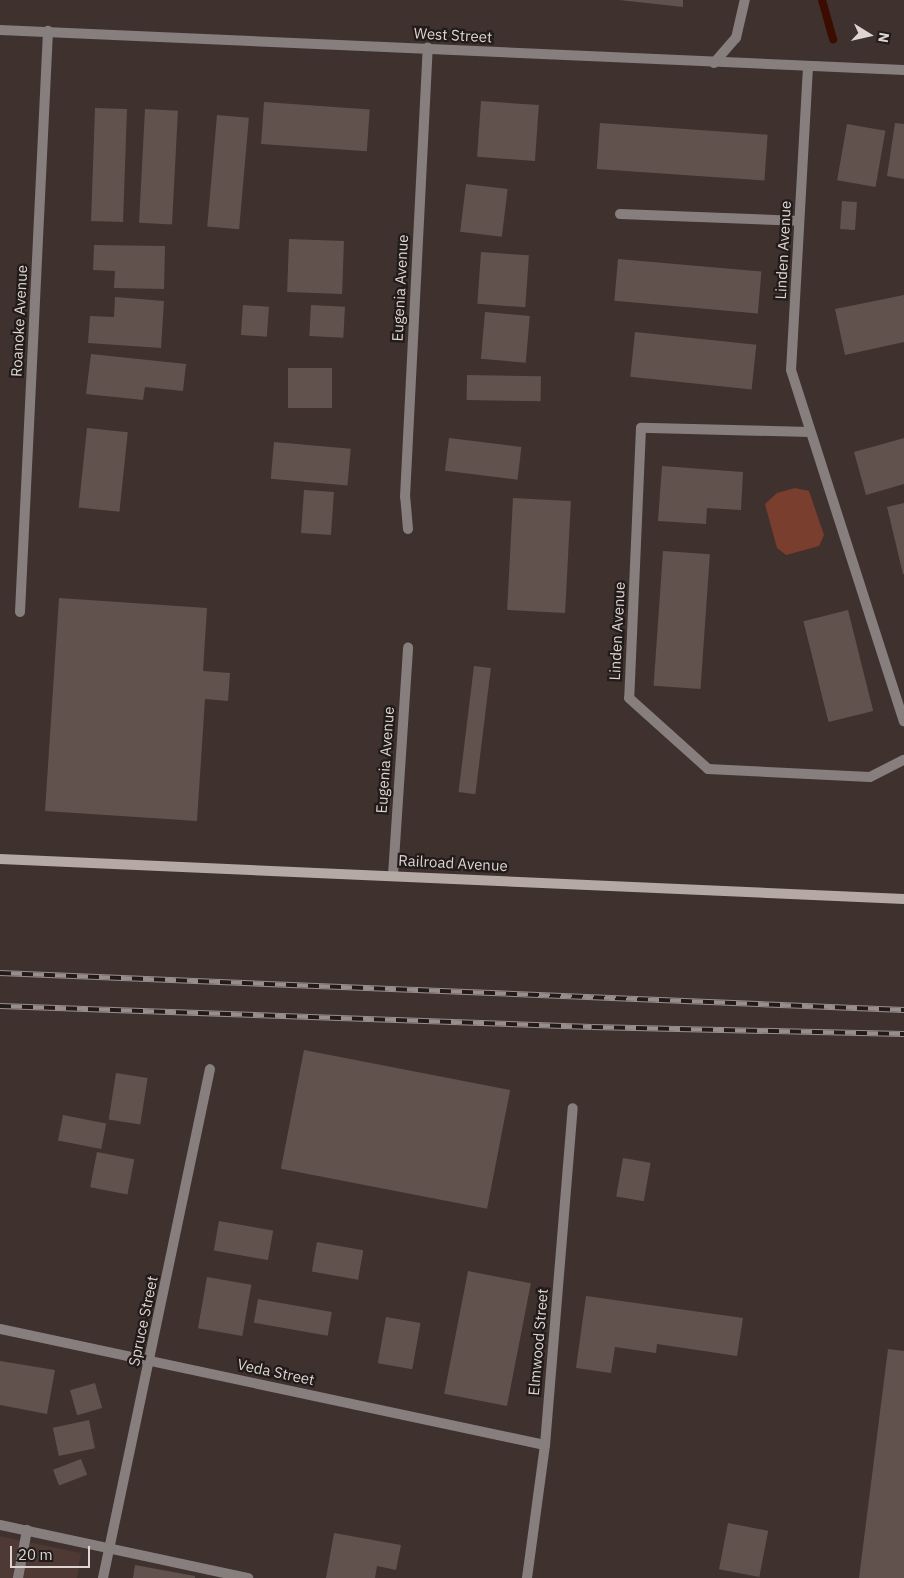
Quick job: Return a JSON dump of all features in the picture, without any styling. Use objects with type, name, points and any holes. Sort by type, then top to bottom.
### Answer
[{"type":"main road","name":"Railroad Avenue","points":[[0,859],[904,899]]},
{"type":"street","points":[[714,63],[736,38],[745,0]]},
{"type":"street","name":"West Street","points":[[0,30],[48,30],[714,63],[904,70]]},
{"type":"street","name":"Roanoke Avenue","points":[[20,612],[48,30]]},
{"type":"street","name":"Eugenia Avenue","points":[[408,529],[405,497],[428,48]]},
{"type":"street","name":"Linden Avenue","points":[[808,67],[791,370],[904,721]]},
{"type":"street","points":[[620,214],[800,221]]},
{"type":"street","name":"Linden Avenue","points":[[810,432],[641,428],[629,698],[708,769],[870,777],[904,760]]},
{"type":"street","name":"Eugenia Avenue","points":[[392,875],[408,648]]},
{"type":"street","name":"Spruce Street","points":[[103,1578],[210,1069]]},
{"type":"street","name":"Elmwood Street","points":[[527,1578],[544,1445],[573,1108]]},
{"type":"street","name":"Veda Street","points":[[0,1329],[544,1445]]},
{"type":"street","points":[[0,1525],[248,1578]]},
{"type":"street","points":[[18,1578],[27,1530]]},
{"type":"shaded area","points":[[795,488],[809,491],[824,535],[819,546],[786,555],[777,548],[765,504],[777,493]]},
{"type":"shaded area","points":[[0,1536],[81,1553],[77,1578],[0,1578]]},
{"type":"building","points":[[619,0],[683,0],[683,7]]},
{"type":"building","points":[[481,101],[539,105],[535,161],[477,157]]},
{"type":"building","points":[[264,102],[370,109],[367,151],[261,144]]},
{"type":"building","points":[[95,108],[127,109],[123,222],[91,221]]},
{"type":"building","points":[[145,109],[178,111],[172,225],[139,223]]},
{"type":"building","points":[[217,115],[249,118],[239,229],[207,227]]},
{"type":"building","points":[[600,123],[768,135],[764,181],[597,169]]},
{"type":"building","points":[[895,123],[904,124],[904,179],[887,176]]},
{"type":"building","points":[[847,124],[885,131],[876,187],[837,180]]},
{"type":"building","points":[[466,184],[508,189],[502,237],[460,232]]},
{"type":"building","points":[[842,201],[857,202],[855,230],[840,229]]},
{"type":"building","points":[[289,239],[344,241],[342,294],[287,292]]},
{"type":"building","points":[[94,245],[165,246],[164,289],[114,288],[115,271],[93,270]]},
{"type":"building","points":[[481,252],[529,255],[525,307],[477,304]]},
{"type":"building","points":[[618,259],[761,272],[758,313],[614,301]]},
{"type":"building","points":[[904,295],[904,342],[845,355],[835,309]]},
{"type":"building","points":[[115,297],[164,301],[161,348],[88,343],[90,316],[114,317]]},
{"type":"building","points":[[243,305],[269,307],[267,337],[241,335]]},
{"type":"building","points":[[311,305],[345,307],[343,338],[309,336]]},
{"type":"building","points":[[485,312],[530,316],[526,363],[481,359]]},
{"type":"building","points":[[635,332],[756,345],[752,390],[630,377]]},
{"type":"building","points":[[91,354],[186,364],[183,391],[145,387],[143,400],[86,394]]},
{"type":"building","points":[[288,368],[332,368],[332,408],[288,408]]},
{"type":"building","points":[[467,375],[541,376],[541,401],[467,400]]},
{"type":"building","points":[[87,428],[128,432],[119,512],[79,508]]},
{"type":"building","points":[[449,438],[521,447],[517,480],[445,471]]},
{"type":"building","points":[[904,438],[904,484],[866,495],[854,452]]},
{"type":"building","points":[[274,442],[351,449],[347,486],[271,479]]},
{"type":"building","points":[[662,466],[743,472],[741,510],[707,508],[706,524],[658,521]]},
{"type":"building","points":[[304,490],[334,492],[331,535],[301,533]]},
{"type":"building","points":[[513,498],[571,501],[565,613],[507,610]]},
{"type":"building","points":[[904,503],[904,574],[903,574],[887,507]]},
{"type":"building","points":[[663,551],[710,554],[700,689],[654,686]]},
{"type":"building","points":[[59,598],[207,608],[203,671],[230,673],[228,701],[205,699],[197,821],[45,811]]},
{"type":"building","points":[[848,610],[873,711],[829,722],[803,621]]},
{"type":"building","points":[[474,666],[491,668],[475,794],[459,792]]},
{"type":"building","points":[[304,1050],[510,1090],[487,1209],[281,1169]]},
{"type":"building","points":[[116,1073],[148,1078],[140,1124],[109,1119]]},
{"type":"building","points":[[63,1115],[106,1123],[101,1149],[58,1141]]},
{"type":"building","points":[[97,1152],[134,1159],[127,1195],[90,1187]]},
{"type":"building","points":[[623,1158],[651,1163],[644,1201],[616,1196]]},
{"type":"building","points":[[219,1221],[273,1231],[268,1260],[214,1251]]},
{"type":"building","points":[[317,1242],[363,1250],[358,1280],[312,1272]]},
{"type":"building","points":[[468,1271],[531,1283],[507,1406],[444,1394]]},
{"type":"building","points":[[207,1277],[251,1285],[242,1336],[198,1328]]},
{"type":"building","points":[[586,1296],[743,1318],[737,1356],[657,1344],[656,1353],[615,1347],[611,1373],[576,1368]]},
{"type":"building","points":[[258,1299],[332,1312],[328,1336],[254,1323]]},
{"type":"building","points":[[386,1317],[420,1323],[412,1369],[378,1363]]},
{"type":"building","points":[[888,1349],[904,1351],[904,1578],[859,1578]]},
{"type":"building","points":[[0,1361],[55,1370],[47,1414],[0,1405]]},
{"type":"building","points":[[95,1383],[102,1408],[77,1415],[70,1390]]},
{"type":"building","points":[[89,1420],[95,1448],[59,1456],[53,1428]]},
{"type":"building","points":[[81,1459],[87,1475],[59,1486],[53,1470]]},
{"type":"building","points":[[728,1523],[768,1531],[759,1577],[719,1569]]},
{"type":"building","points":[[334,1533],[401,1545],[396,1570],[377,1566],[375,1578],[326,1578]]},
{"type":"building","points":[[135,1565],[195,1576],[195,1578],[133,1578]]},
{"type":"waterway","points":[[822,0],[833,39]]},
{"type":"railway","points":[[0,973],[904,1010]]},
{"type":"railway","points":[[0,1006],[592,1027],[904,1034]]}]
